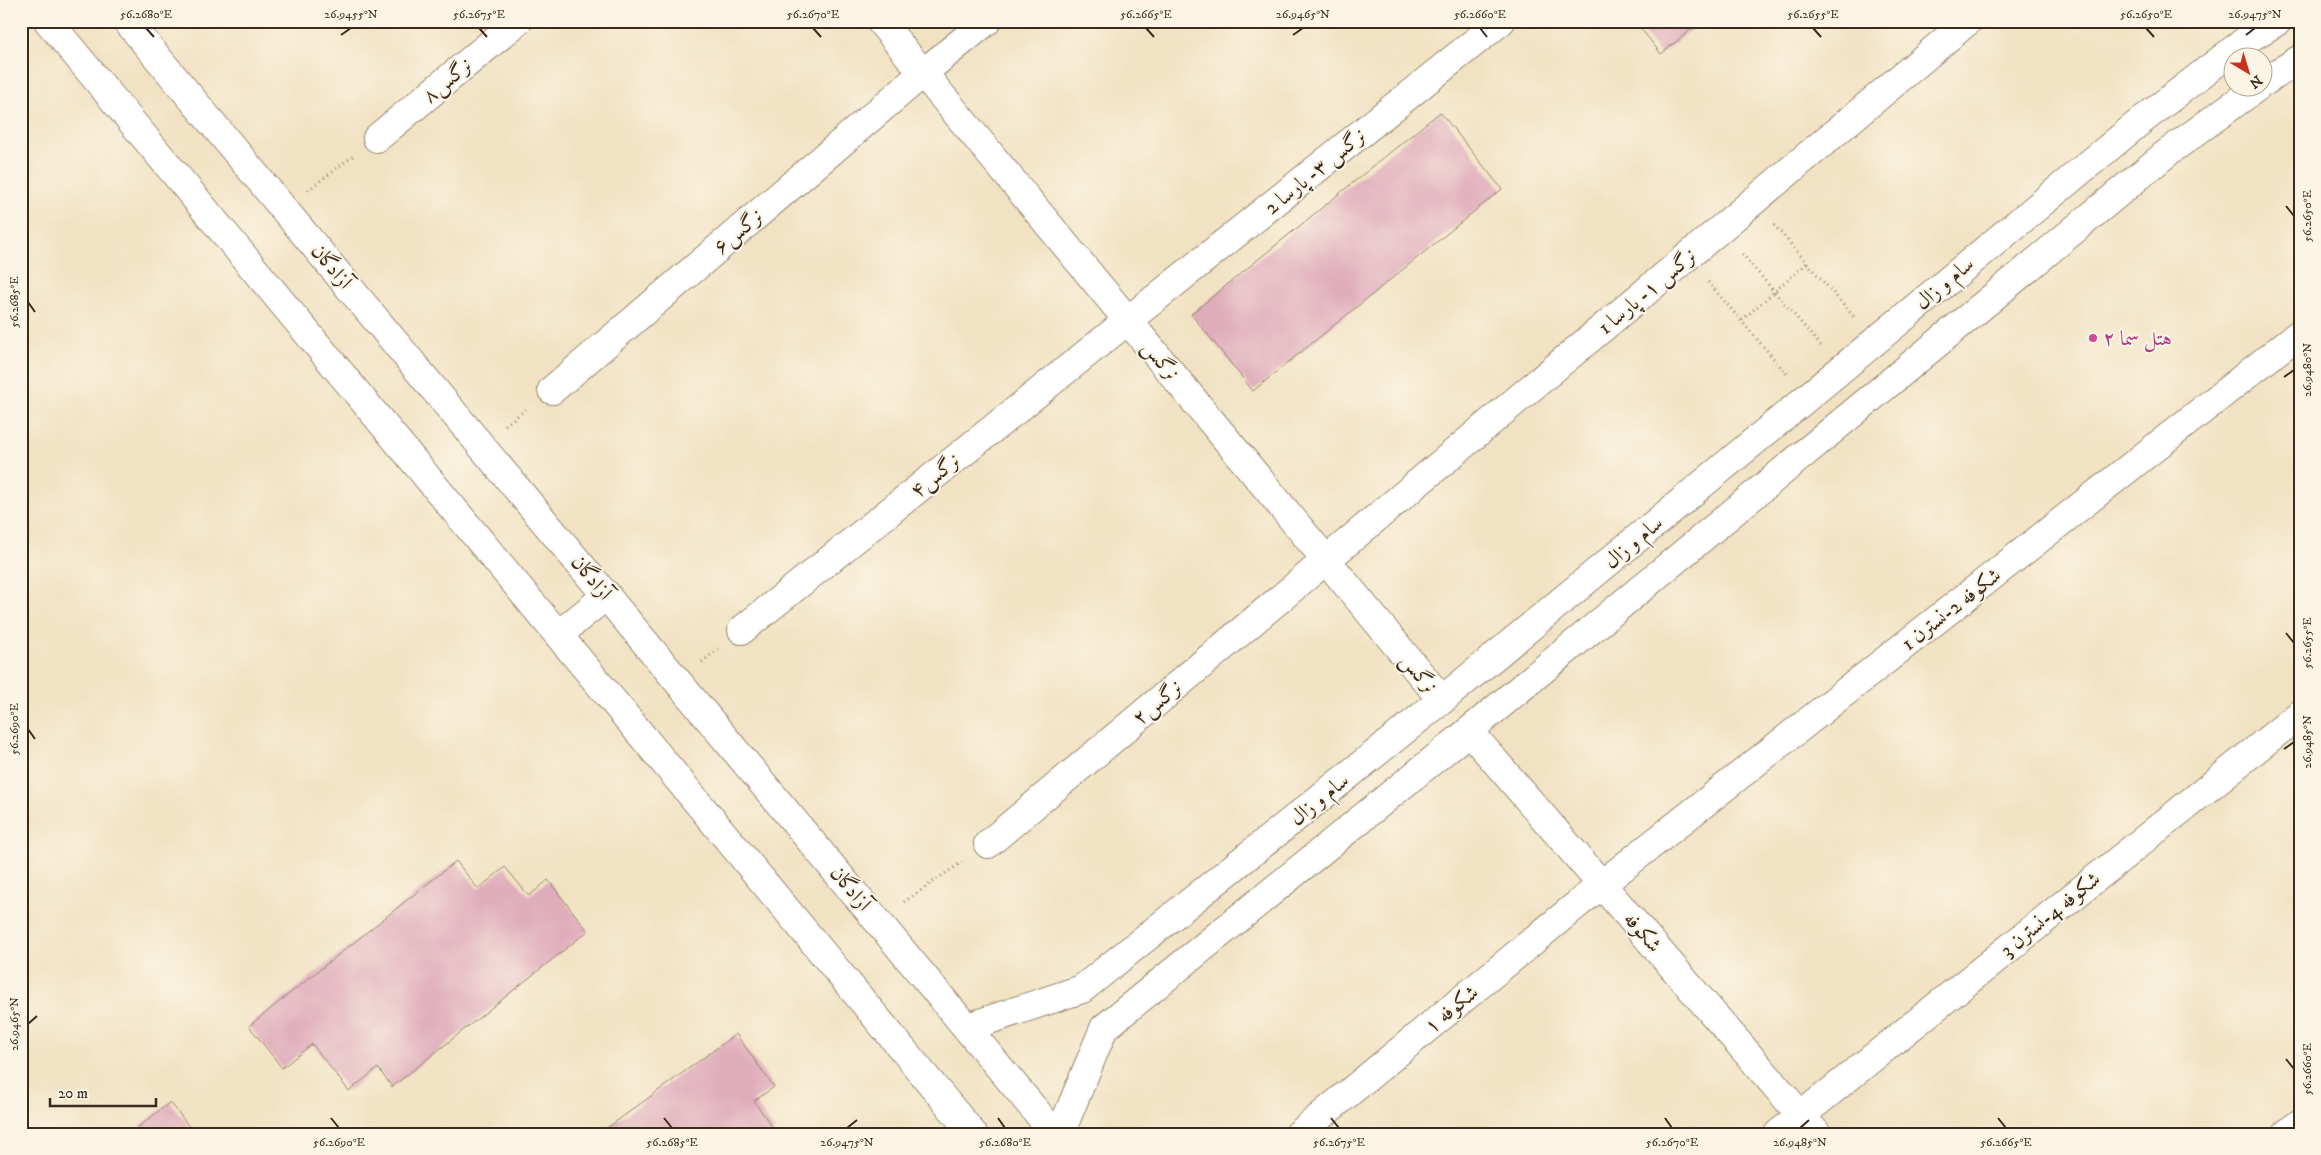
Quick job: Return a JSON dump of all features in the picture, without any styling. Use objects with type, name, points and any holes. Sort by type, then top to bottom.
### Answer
[{"type":"street","points":[[48,21],[973,1134]]},
{"type":"street","name":"آزادگان","points":[[127,21],[968,1027],[1055,1134]]},
{"type":"street","name":"نرگس۸","points":[[377,138],[518,21]]},
{"type":"street","name":"نرگس","points":[[880,21],[1469,731]]},
{"type":"street","name":"نرگس۶","points":[[552,390],[923,73],[987,21]]},
{"type":"street","name":"نرگس ۳- پارسا 2","points":[[1128,320],[1501,21]]},
{"type":"street","name":"نرگس ۱- پارسا 1","points":[[1327,560],[1968,21]]},
{"type":"street","name":"سام و زال","points":[[968,1027],[1082,989],[1442,700],[2136,125],[2263,24]]},
{"type":"street","points":[[2274,78],[2296,68]]},
{"type":"street","name":"سام و زال","points":[[1060,1134],[1104,1028],[1469,731],[2167,153],[2242,98]]},
{"type":"street","name":"نرگس۴","points":[[742,630],[1128,320]]},
{"type":"street","name":"شکوفه 2-نسترن 1","points":[[1602,884],[2300,333]]},
{"type":"street","name":"نرگس۲","points":[[988,844],[1327,560]]},
{"type":"street","points":[[558,635],[607,595]]},
{"type":"street","name":"شکوفه 4-نسترن 3","points":[[1778,1134],[1809,1124],[2300,714]]},
{"type":"street","name":"شکوفه","points":[[1469,731],[1809,1124]]},
{"type":"street","name":"شکوفه ۱","points":[[1299,1134],[1602,884]]},
{"type":"street","points":[[2286,1134],[2300,1122]]},
{"type":"path","points":[[283,208],[377,138]]},
{"type":"path","points":[[1754,202],[1875,341]]},
{"type":"path","points":[[1721,228],[1840,370]]},
{"type":"path","points":[[1687,257],[1807,397]]},
{"type":"path","points":[[1742,320],[1807,263]]},
{"type":"path","points":[[480,443],[552,390]]},
{"type":"path","points":[[878,920],[988,844]]},
{"type":"building","points":[[1635,21],[1702,21],[1661,54]]},
{"type":"building","points":[[1440,112],[1502,189],[1253,391],[1191,314]]},
{"type":"building","points":[[456,861],[478,889],[505,867],[529,896],[548,880],[588,931],[392,1087],[378,1068],[349,1091],[312,1044],[282,1068],[249,1026]]},
{"type":"building","points":[[736,1034],[774,1087],[754,1101],[775,1131],[771,1134],[599,1134]]},
{"type":"building","points":[[170,1102],[195,1134],[130,1134]]},
{"type":"place","name":"هتل سما ۲","points":[[2093,338]]}]
